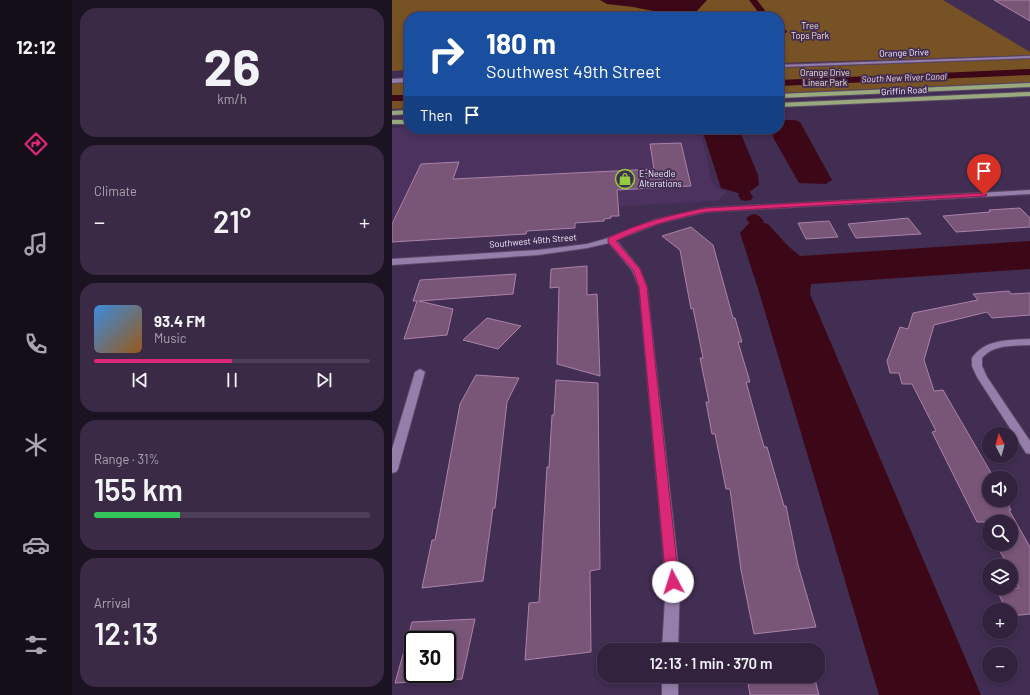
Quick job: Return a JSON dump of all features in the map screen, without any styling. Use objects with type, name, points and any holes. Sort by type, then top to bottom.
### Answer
[{"type":"main road","name":"Griffin Road","points":[[784,97],[800,95],[1030,85]]},
{"type":"main road","points":[[835,103],[859,100],[976,93],[982,88]]},
{"type":"main road","name":"Griffin Road","points":[[784,105],[1030,94]]},
{"type":"main road","points":[[392,113],[404,112]]},
{"type":"main road","points":[[392,122],[404,122]]},
{"type":"street","name":"Orange Drive","points":[[784,66],[1030,57]]},
{"type":"street","points":[[392,81],[404,80]]},
{"type":"street","name":"Southwest 49th Street","points":[[392,262],[554,251],[588,246],[611,240],[628,232],[668,218],[706,210],[1030,192]]},
{"type":"street","points":[[611,240],[636,269],[643,287],[673,582],[670,643]]},
{"type":"street","points":[[1030,342],[991,347],[984,350],[977,358],[977,366],[982,377],[1030,450]]},
{"type":"street","points":[[392,469],[420,372]]},
{"type":"street","points":[[670,683],[670,695]]},
{"type":"shaded area","points":[[600,0],[707,0],[696,12],[658,12],[607,4]]},
{"type":"shaded area","points":[[784,120],[795,120],[800,122],[832,180],[826,184],[799,183],[772,134],[784,134]]},
{"type":"shaded area","points":[[404,127],[404,134],[701,134],[712,182],[717,188],[727,192],[717,201],[392,219],[392,128]]},
{"type":"shaded area","points":[[704,134],[741,134],[758,175],[759,185],[745,195],[721,188]]},
{"type":"shaded area","points":[[751,221],[758,221],[768,224],[788,246],[800,256],[1030,241],[1030,269],[811,284],[810,294],[981,695],[879,695],[760,295],[740,233]]},
{"type":"green space","name":"Tree Tops Park","points":[[392,0],[943,0],[1030,52],[1030,55],[784,63],[784,12],[404,12],[404,70],[392,71]]},
{"type":"green space","name":"Orange Drive Linear Park","points":[[1030,59],[1030,82],[784,93],[784,68]]},
{"type":"green space","points":[[404,82],[404,108],[392,109],[392,83]]},
{"type":"building","points":[[994,0],[1030,0],[1030,21]]},
{"type":"building","points":[[681,143],[691,186],[617,190],[619,216],[611,216],[611,218],[604,219],[604,221],[575,223],[575,228],[527,231],[526,234],[392,242],[392,224],[421,164],[459,162],[453,179],[654,169],[650,144]]},
{"type":"building","points":[[1020,208],[1030,218],[1030,227],[956,232],[943,216],[990,212],[989,210]]},
{"type":"building","points":[[908,218],[921,234],[856,238],[848,224]]},
{"type":"building","points":[[829,221],[838,237],[806,239],[798,223]]},
{"type":"building","points":[[691,227],[713,245],[733,318],[735,318],[742,342],[738,342],[750,382],[746,382],[764,447],[767,447],[784,506],[786,506],[798,565],[816,627],[754,634],[741,570],[730,489],[726,489],[715,434],[712,434],[706,402],[709,402],[700,358],[703,358],[693,308],[691,309],[680,250],[662,236]]},
{"type":"building","points":[[587,266],[587,295],[597,294],[600,376],[557,364],[559,287],[550,288],[551,269]]},
{"type":"building","points":[[516,274],[513,294],[419,301],[453,309],[447,335],[404,339],[417,301],[413,301],[420,280]]},
{"type":"building","points":[[1009,291],[1011,294],[1030,293],[1030,315],[992,318],[987,312],[934,325],[924,360],[934,391],[943,390],[982,457],[982,463],[985,463],[990,471],[982,471],[982,507],[1010,507],[1011,510],[1009,510],[1012,515],[982,515],[982,522],[977,522],[932,432],[936,431],[912,384],[902,384],[899,373],[890,373],[887,361],[900,327],[908,329],[913,313],[978,300],[973,294]]},
{"type":"building","points":[[487,318],[521,326],[498,349],[463,340]]},
{"type":"building","points":[[476,375],[519,378],[507,402],[495,508],[493,508],[483,581],[422,588],[432,540],[435,540],[460,404]]},
{"type":"building","points":[[556,380],[598,383],[600,569],[590,571],[591,652],[525,660],[529,603],[539,602],[547,467],[549,467]]},
{"type":"building","points":[[1018,526],[1030,547],[1030,614],[1018,615],[1018,603],[1003,603],[999,595],[1018,595],[1019,588],[1018,559],[1004,559],[1000,551],[1018,551]]},
{"type":"building","points":[[475,619],[462,679],[456,679],[456,631],[409,631],[412,622]]},
{"type":"building","points":[[404,651],[404,682],[395,683]]},
{"type":"building","points":[[748,683],[816,683],[819,695],[750,695]]},
{"type":"waterway","points":[[753,0],[762,12]]},
{"type":"waterway","name":"South New River Canal","points":[[784,83],[1030,72]]},
{"type":"waterway","name":"South New River Canal","points":[[392,98],[404,98]]},
{"type":"place","name":"E-Needle Alterations","points":[[625,179]]},
{"type":"route","points":[[673,582],[643,287],[641,278],[636,269],[611,240],[656,221],[680,214],[706,210],[984,195]]}]
